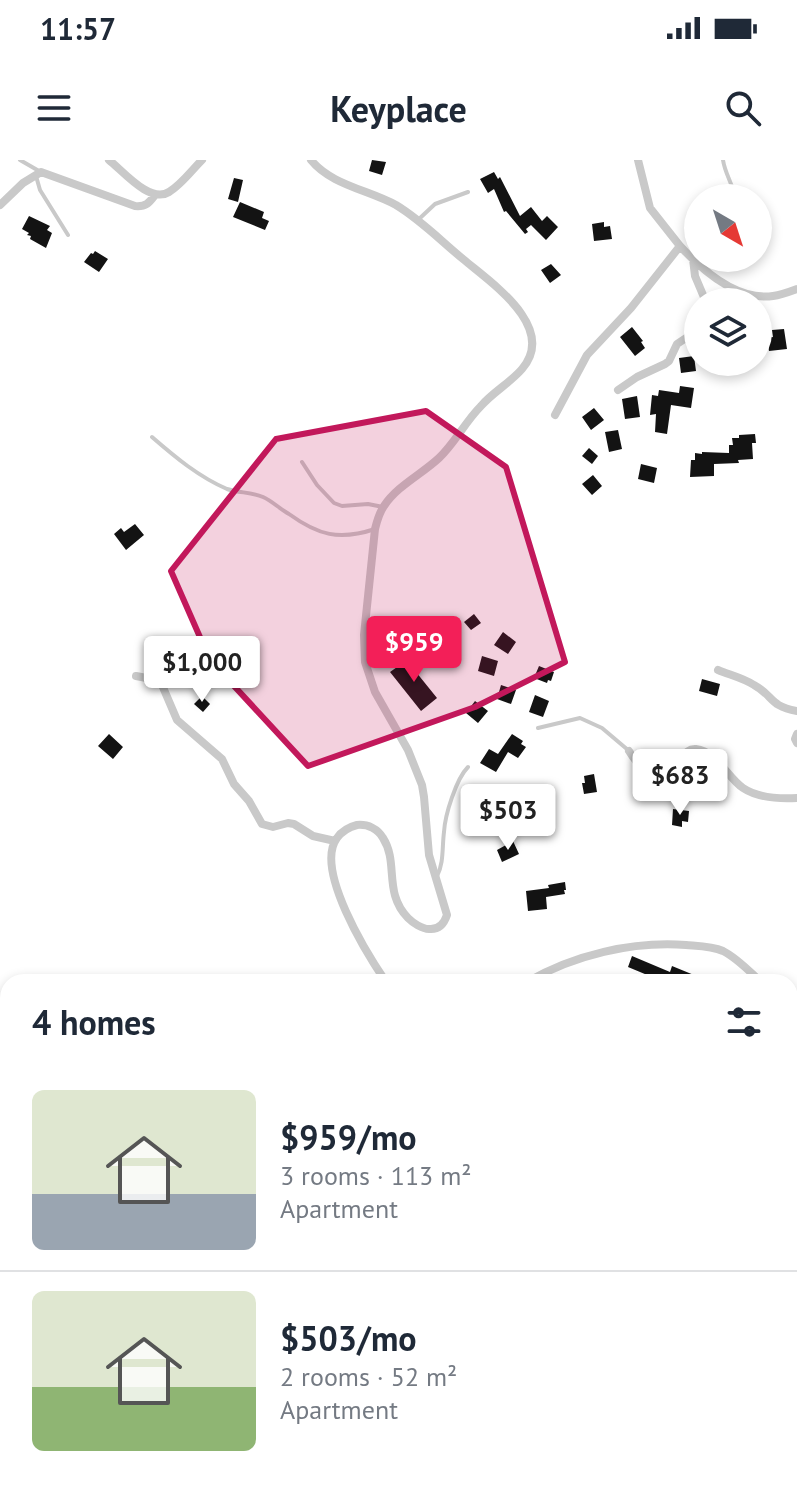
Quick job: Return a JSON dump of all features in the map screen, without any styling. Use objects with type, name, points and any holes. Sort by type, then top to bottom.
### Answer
[{"type":"street","points":[[109,160],[155,195],[166,194],[173,189],[202,160]]},
{"type":"street","points":[[311,160],[333,178],[383,199],[417,220],[512,301],[529,327],[531,347],[522,369],[481,405],[445,452],[383,507],[375,529],[364,635],[365,662],[375,692],[408,750],[422,785],[429,855],[447,915],[441,926],[431,929],[411,921],[396,901],[387,845],[378,831],[357,825],[344,831],[335,841],[330,860],[334,880],[366,952],[381,974]]},
{"type":"street","points":[[638,160],[650,208],[684,250]]},
{"type":"street","points":[[0,205],[23,183],[38,174],[135,206],[148,204],[155,195]]},
{"type":"street","points":[[555,415],[587,355],[631,308],[680,246]]},
{"type":"street","points":[[711,272],[733,288]]},
{"type":"street","points":[[772,296],[797,289]]},
{"type":"street","points":[[618,390],[669,361],[677,344],[684,339]]},
{"type":"street","points":[[718,670],[756,685],[783,709],[797,711]]},
{"type":"street","points":[[136,676],[157,680],[162,685],[177,720],[222,759],[234,784],[249,801],[262,824],[273,827],[294,824],[313,836],[335,841]]},
{"type":"street","points":[[797,734],[797,743]]},
{"type":"street","points":[[629,751],[638,766],[647,773],[656,774],[675,765],[687,752],[699,749],[735,782],[753,793],[778,799],[797,798]]},
{"type":"street","points":[[542,974],[561,964],[631,946],[663,943],[720,949],[752,974]]},
{"type":"lane","points":[[20,160],[38,174],[40,190],[68,235]]},
{"type":"lane","points":[[723,160],[731,184]]},
{"type":"lane","points":[[417,220],[435,204],[468,192]]},
{"type":"lane","points":[[152,437],[181,462],[208,479],[230,490],[267,499],[313,530],[328,535],[375,529]]},
{"type":"lane","points":[[302,462],[334,503],[383,507]]},
{"type":"lane","points":[[538,728],[580,718],[602,728],[629,751]]},
{"type":"lane","points":[[436,878],[442,860],[444,827],[458,782],[468,767]]},
{"type":"highlighted area","points":[[426,411],[506,467],[565,662],[475,707],[308,766],[210,660],[171,571],[276,439]]},
{"type":"building","points":[[372,160],[386,162],[382,175],[369,171]]},
{"type":"building","points":[[494,172],[498,179],[500,177],[520,216],[531,207],[542,221],[547,216],[558,227],[546,240],[531,225],[525,234],[504,212],[494,189],[488,193],[480,179]]},
{"type":"building","points":[[234,178],[243,180],[238,202],[228,199]]},
{"type":"building","points":[[240,202],[264,212],[262,218],[269,221],[265,230],[233,217]]},
{"type":"building","points":[[29,216],[50,226],[47,230],[52,233],[46,248],[30,239],[29,233],[22,229]]},
{"type":"building","points":[[604,222],[604,227],[610,226],[612,239],[594,241],[592,224]]},
{"type":"building","points":[[95,251],[108,259],[99,272],[84,262]]},
{"type":"building","points":[[551,264],[561,275],[550,283],[541,270]]},
{"type":"building","points":[[632,327],[645,348],[635,356],[620,337]]},
{"type":"building","points":[[784,329],[787,349],[772,351],[772,330]]},
{"type":"building","points":[[684,357],[684,373],[681,373],[679,358]]},
{"type":"building","points":[[680,386],[694,388],[691,408],[671,405],[667,434],[655,432],[656,414],[650,415],[652,395],[658,396],[659,390],[679,393]]},
{"type":"building","points":[[637,396],[640,417],[625,419],[622,399]]},
{"type":"building","points":[[594,408],[604,420],[591,430],[582,417]]},
{"type":"building","points":[[618,430],[622,449],[609,452],[605,432]]},
{"type":"building","points":[[755,434],[753,459],[714,464],[714,476],[690,477],[691,460],[695,460],[695,453],[729,453],[732,438]]},
{"type":"building","points":[[589,448],[598,456],[592,464],[582,456]]},
{"type":"building","points":[[641,464],[657,468],[654,483],[638,479]]},
{"type":"building","points":[[593,475],[602,486],[592,495],[582,484]]},
{"type":"building","points":[[135,524],[144,535],[126,550],[114,534],[121,528],[124,532]]},
{"type":"building","points":[[474,614],[481,623],[471,630],[464,622]]},
{"type":"building","points":[[503,632],[516,642],[508,654],[494,645]]},
{"type":"building","points":[[482,656],[498,661],[494,676],[478,671]]},
{"type":"building","points":[[410,658],[418,670],[416,672],[437,698],[421,711],[390,672]]},
{"type":"building","points":[[539,666],[554,672],[551,681],[547,683],[534,678]]},
{"type":"building","points":[[702,679],[720,684],[717,696],[699,691]]},
{"type":"building","points":[[501,685],[516,690],[511,704],[497,699]]},
{"type":"building","points":[[535,695],[549,701],[543,717],[529,712]]},
{"type":"building","points":[[202,696],[210,704],[203,712],[194,704]]},
{"type":"building","points":[[475,701],[488,711],[478,723],[466,713]]},
{"type":"building","points":[[109,734],[123,747],[113,759],[98,746]]},
{"type":"building","points":[[512,734],[526,747],[518,758],[508,752],[496,772],[480,763],[489,749],[498,754]]},
{"type":"building","points":[[594,774],[597,792],[584,794],[584,776]]},
{"type":"building","points":[[673,809],[689,811],[688,822],[682,821],[682,827],[672,825]]},
{"type":"building","points":[[513,841],[519,854],[502,862],[497,850]]},
{"type":"building","points":[[565,882],[565,894],[546,897],[547,909],[528,911],[526,891]]},
{"type":"building","points":[[632,956],[670,972],[672,966],[692,974],[645,974],[628,967]]}]
